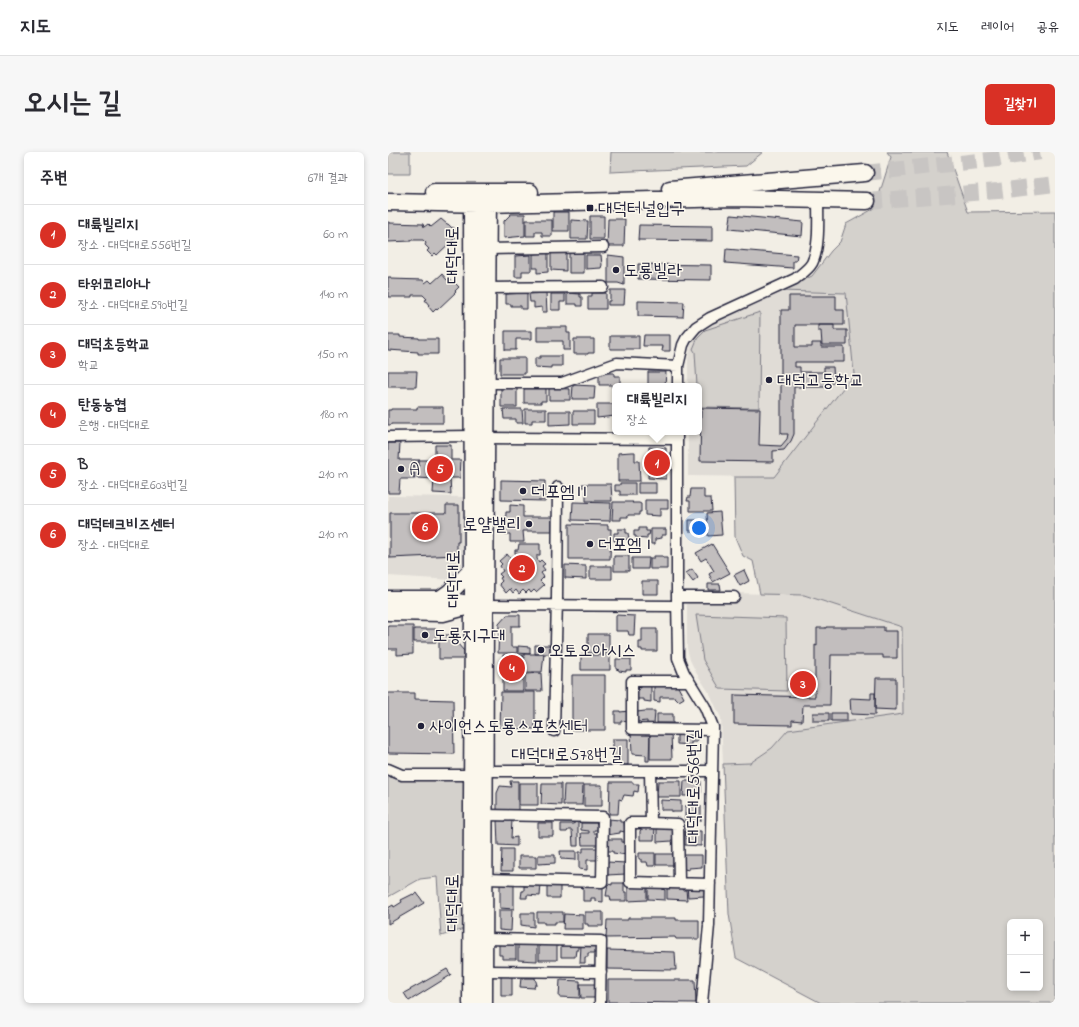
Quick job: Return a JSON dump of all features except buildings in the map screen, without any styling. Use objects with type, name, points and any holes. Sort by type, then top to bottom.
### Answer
[{"type":"main road","points":[[488,198],[680,189],[865,173]]},
{"type":"main road","name":"대덕대로","points":[[388,191],[472,198]]},
{"type":"main road","name":"대덕대로","points":[[471,1003],[478,773],[479,605],[479,437],[472,198]]},
{"type":"main road","points":[[488,198],[735,198],[867,201]]},
{"type":"main road","name":"대덕대로","points":[[388,202],[488,198],[486,383],[479,437],[473,569],[479,605]]},
{"type":"main road","points":[[440,599],[450,592],[473,569]]},
{"type":"main road","points":[[388,599],[440,599],[479,605]]},
{"type":"main road","points":[[388,612],[443,613],[479,605]]},
{"type":"main road","name":"대덕대로","points":[[478,773],[484,815],[484,1003]]},
{"type":"street","points":[[678,383],[678,366],[683,345],[696,327],[702,322],[796,279],[812,264],[816,249],[818,200]]},
{"type":"street","name":"대덕대로","points":[[488,249],[603,247]]},
{"type":"street","name":"대덕대로","points":[[487,288],[603,286]]},
{"type":"street","points":[[486,383],[562,383],[618,363],[678,366]]},
{"type":"street","points":[[388,437],[677,436]]},
{"type":"street","name":"대덕대로556번길","points":[[677,436],[678,658],[684,673],[705,707],[713,730],[709,926],[702,1003]]},
{"type":"street","points":[[554,731],[558,487]]},
{"type":"street","points":[[479,605],[557,606],[734,597]]},
{"type":"street","points":[[689,680],[632,681],[632,729],[713,730]]},
{"type":"street","name":"대덕대로578번길","points":[[388,769],[402,775],[712,771]]},
{"type":"street","points":[[650,771],[651,823],[630,823],[630,882],[710,884]]},
{"type":"street","points":[[484,815],[603,817],[602,882],[484,879]]},
{"type":"street","name":"대덕대로556번길","points":[[651,823],[678,824],[679,883]]},
{"type":"street","points":[[484,939],[601,941],[600,1003]]},
{"type":"street","points":[[484,971],[601,972]]},
{"type":"shaded area","points":[[388,152],[410,152],[410,174],[388,174]]},
{"type":"shaded area","points":[[611,152],[763,152],[746,166],[610,172]]},
{"type":"shaded area","points":[[887,152],[947,152],[968,212],[1055,211],[1055,1003],[821,1003],[736,958],[729,914],[723,764],[750,763],[772,748],[788,730],[903,714],[902,627],[804,595],[760,594],[753,561],[743,556],[735,537],[734,477],[774,477],[854,374],[846,293],[780,291],[812,276],[831,251],[840,242],[846,224],[875,208],[891,157]]},
{"type":"shaded area","name":"대덕고등학교","points":[[780,291],[846,293],[854,374],[774,477],[688,476],[688,435],[702,435],[702,383],[688,383],[688,358],[691,345],[697,333],[707,324]]},
{"type":"shaded area","points":[[760,312],[759,408],[702,407],[702,383],[697,383],[695,352],[693,349],[698,337],[705,330]]},
{"type":"shaded area","points":[[388,496],[466,497],[465,547],[463,552],[462,572],[453,580],[388,576]]},
{"type":"shaded area","points":[[733,593],[804,595],[902,627],[903,715],[788,730],[772,748],[750,763],[723,764],[721,718],[710,694],[690,660],[687,648],[687,604],[692,601]]},
{"type":"shaded area","points":[[696,615],[786,618],[787,691],[720,689],[703,660]]},
{"type":"shaded area","points":[[388,777],[416,780],[461,779],[467,786],[464,929],[441,936],[437,877],[420,879],[388,897]]},
{"type":"tunnel","points":[[865,173],[997,159],[1040,152]]},
{"type":"tunnel","points":[[867,201],[998,191],[1055,184]]},
{"type":"place","name":"대덕터널입구","points":[[590,208]]},
{"type":"place","name":"도룡빌라","points":[[616,270]]},
{"type":"place","name":"대덕고등학교","points":[[769,380]]},
{"type":"place","name":"대륙빌리지","points":[[657,463]]},
{"type":"place","name":"A","points":[[401,469]]},
{"type":"place","name":"B","points":[[440,469]]},
{"type":"place","name":"더포엠Ⅱ","points":[[523,491]]},
{"type":"place","name":"로얄밸리","points":[[529,524]]},
{"type":"place","name":"대덕테크비즈센터","points":[[425,527]]},
{"type":"place","name":"더포엠Ⅰ","points":[[590,544]]},
{"type":"place","name":"타워코리아나","points":[[522,568]]},
{"type":"place","name":"도룡지구대","points":[[425,635]]},
{"type":"place","name":"오토오아시스","points":[[541,650]]},
{"type":"place","name":"탄동농협","points":[[512,668]]},
{"type":"place","name":"대덕초등학교","points":[[803,684]]},
{"type":"place","name":"사이언스도룡스포츠센터","points":[[421,726]]}]
